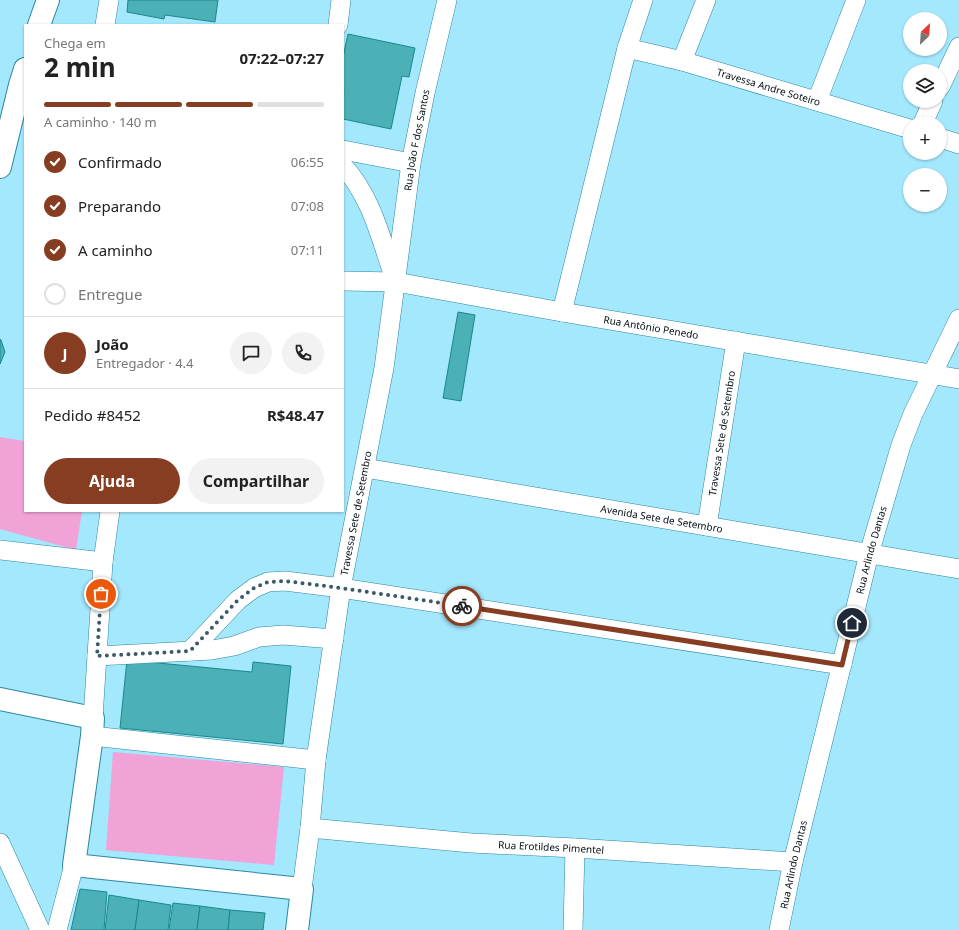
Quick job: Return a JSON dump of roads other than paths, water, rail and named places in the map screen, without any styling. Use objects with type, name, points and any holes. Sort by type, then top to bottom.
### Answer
[{"type":"main road","points":[[39,24],[48,0]]},
{"type":"main road","points":[[0,167],[23,80]]},
{"type":"main road","points":[[0,700],[93,727],[74,864],[302,889],[297,930]]},
{"type":"street","points":[[105,24],[109,0]]},
{"type":"street","points":[[338,24],[341,0]]},
{"type":"street","name":"Rua João F dos Santos","points":[[396,282],[411,163],[425,93],[447,0]]},
{"type":"street","points":[[562,312],[627,48],[643,0]]},
{"type":"street","points":[[682,61],[706,0]]},
{"type":"street","points":[[817,101],[856,0]]},
{"type":"street","points":[[947,72],[959,47]]},
{"type":"street","name":"Travessa Andre Soteiro","points":[[627,48],[682,61],[903,127]]},
{"type":"street","points":[[947,140],[959,144]]},
{"type":"street","points":[[344,150],[411,163]]},
{"type":"street","points":[[344,167],[351,174],[367,200],[396,282]]},
{"type":"street","name":"Rua Antônio Penedo","points":[[344,281],[396,282],[562,312],[959,379]]},
{"type":"street","name":"Travessa Sete de Setembro","points":[[302,889],[310,828],[316,760],[341,588],[384,368],[396,282]]},
{"type":"street","name":"Rua Arlindo Dantas","points":[[779,930],[793,862],[869,554],[901,445],[913,414],[959,319]]},
{"type":"street","name":"Travessa Sete de Setembro","points":[[707,526],[736,341]]},
{"type":"street","name":"Avenida Sete de Setembro","points":[[365,468],[959,569]]},
{"type":"street","points":[[110,512],[103,562],[93,727],[316,760]]},
{"type":"street","points":[[0,550],[103,562]]},
{"type":"street","points":[[190,651],[238,600],[254,588],[268,582],[285,581],[341,588],[842,665]]},
{"type":"street","points":[[97,656],[212,650],[234,646],[259,637],[283,635],[334,639]]},
{"type":"street","name":"Rua Erotildes Pimentel","points":[[310,828],[471,843],[793,862]]},
{"type":"street","points":[[0,842],[40,930]]},
{"type":"street","points":[[572,930],[575,848]]},
{"type":"street","points":[[58,930],[74,864]]}]
